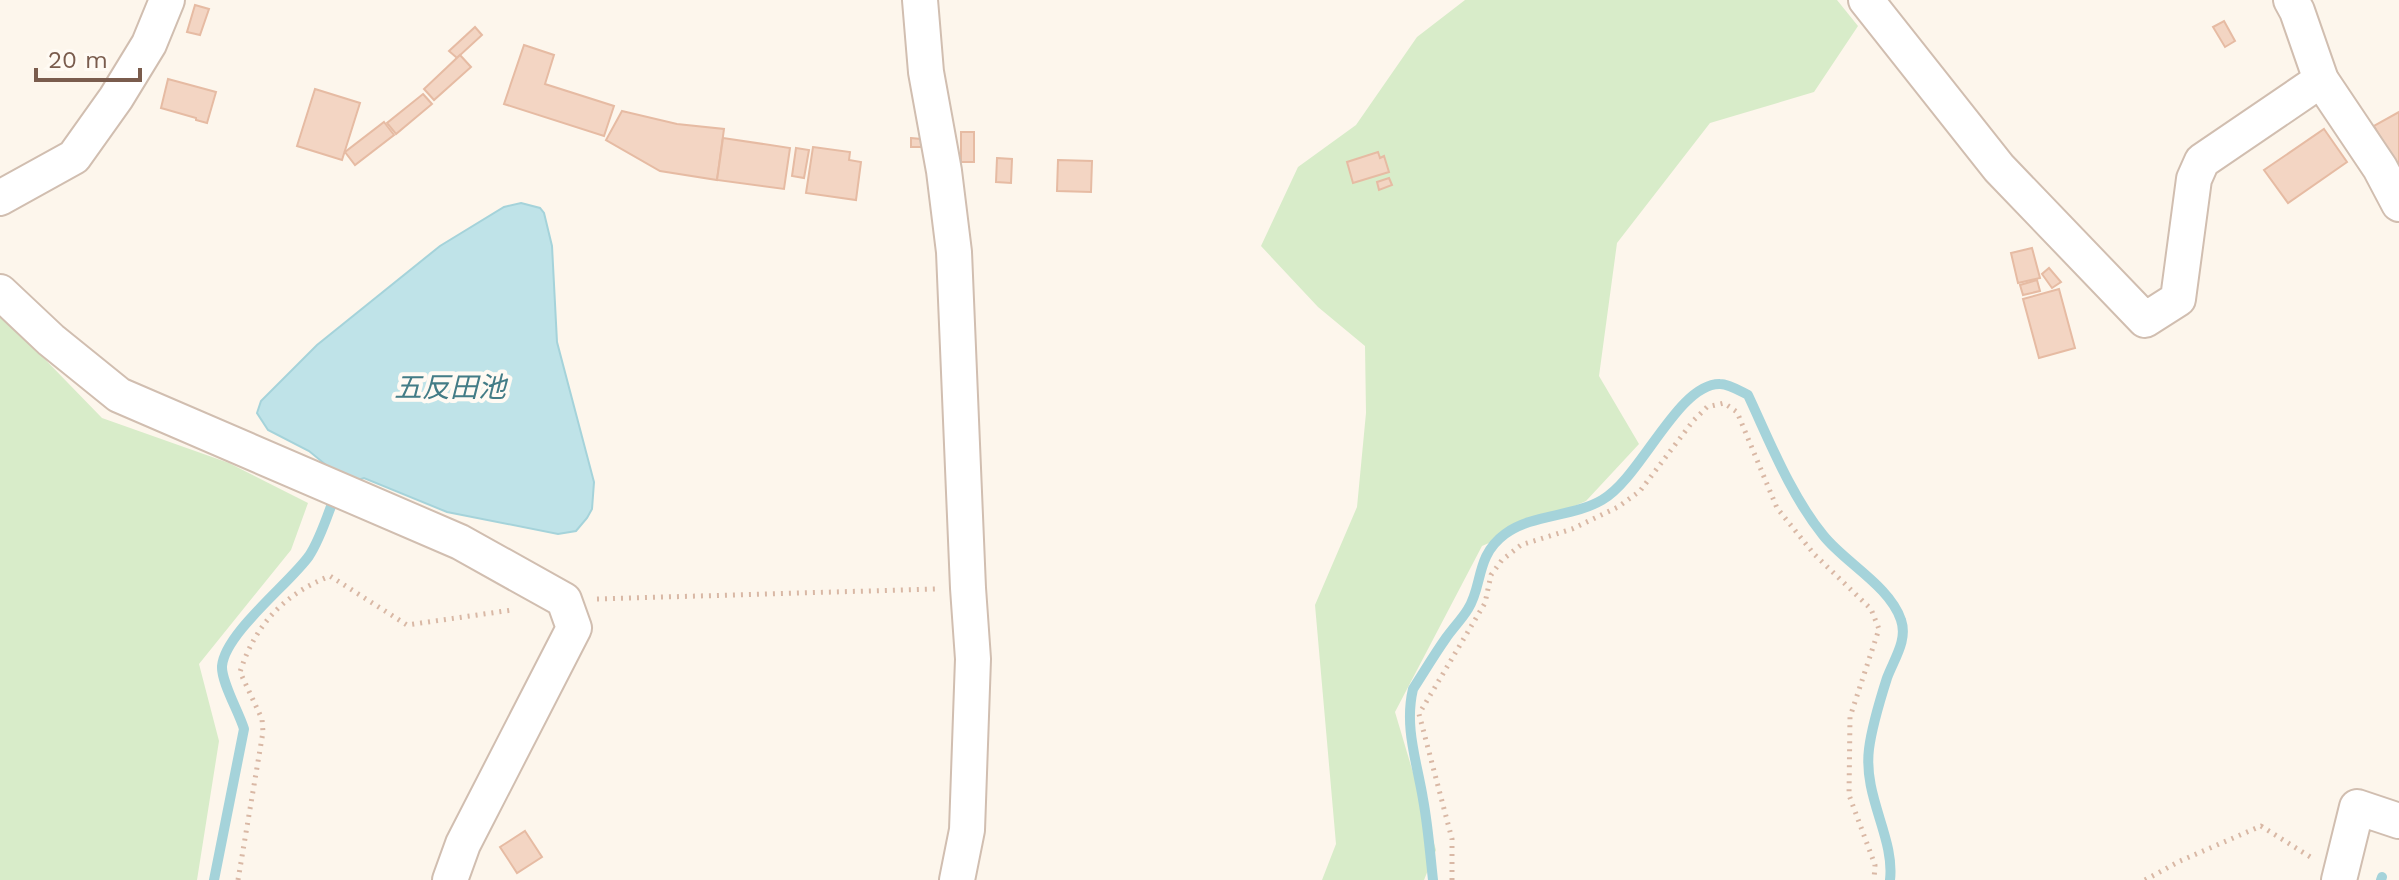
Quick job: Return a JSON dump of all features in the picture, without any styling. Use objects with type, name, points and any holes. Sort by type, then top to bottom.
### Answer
[{"type":"street","points":[[0,198],[74,157],[149,44],[167,0]]},
{"type":"street","points":[[920,0],[926,72],[944,171],[954,252],[973,659],[967,830],[957,880]]},
{"type":"street","points":[[1866,0],[1999,168],[2145,320],[2178,299],[2194,179],[2202,161],[2321,80]]},
{"type":"street","points":[[2291,0],[2321,80],[2380,168],[2399,204]]},
{"type":"street","points":[[0,292],[51,340],[119,395],[460,542],[564,600],[574,628],[463,844],[450,880]]},
{"type":"street","points":[[2340,878],[2357,807],[2399,821]]},
{"type":"path","points":[[1452,880],[1452,839],[1419,714],[1485,603],[1491,575],[1502,560],[1521,545],[1572,529],[1618,507],[1640,491],[1693,421],[1707,407],[1724,403],[1737,412],[1777,508],[1814,554],[1871,609],[1879,629],[1850,717],[1849,795],[1875,865],[1874,880]]},
{"type":"path","points":[[238,880],[263,732],[262,719],[240,672],[245,657],[272,611],[309,585],[330,576],[407,625],[474,617],[564,600],[968,588]]},
{"type":"path","points":[[2145,880],[2180,861],[2261,826],[2340,878]]},
{"type":"green space","points":[[1465,0],[1837,0],[1858,26],[1814,92],[1710,123],[1617,243],[1599,376],[1639,444],[1586,501],[1482,546],[1395,712],[1436,850],[1424,880],[1322,880],[1336,844],[1315,605],[1357,507],[1366,413],[1365,346],[1318,307],[1261,246],[1298,167],[1356,125],[1417,37]]},
{"type":"green space","points":[[0,313],[102,418],[229,463],[308,503],[291,550],[199,664],[219,741],[197,880],[0,880]]},
{"type":"water","name":"五反田池","points":[[521,203],[540,208],[544,213],[552,246],[557,342],[594,482],[592,509],[576,531],[558,534],[447,512],[364,478],[348,483],[309,451],[268,430],[257,413],[261,401],[317,345],[440,246],[504,207]]},
{"type":"building","points":[[195,5],[209,9],[200,35],[187,32]]},
{"type":"building","points":[[2224,21],[2235,41],[2225,47],[2213,27]]},
{"type":"building","points":[[475,27],[482,35],[457,58],[449,51]]},
{"type":"building","points":[[524,45],[554,55],[545,84],[614,106],[604,136],[504,104]]},
{"type":"building","points":[[460,55],[471,67],[434,100],[424,89]]},
{"type":"building","points":[[168,79],[216,92],[207,123],[161,108]]},
{"type":"building","points":[[315,89],[360,103],[342,160],[297,146]]},
{"type":"building","points":[[423,94],[432,104],[396,134],[387,123]]},
{"type":"building","points":[[622,111],[677,124],[724,129],[717,180],[660,171],[606,140]]},
{"type":"building","points":[[2399,112],[2399,170],[2374,126]]},
{"type":"building","points":[[384,122],[394,135],[355,165],[345,152]]},
{"type":"building","points":[[2324,129],[2347,162],[2288,203],[2264,170]]},
{"type":"building","points":[[961,132],[974,132],[974,162],[961,162]]},
{"type":"building","points":[[723,138],[790,148],[784,189],[717,180]]},
{"type":"building","points":[[911,138],[921,139],[921,147],[911,147]]},
{"type":"building","points":[[813,147],[850,152],[849,160],[861,162],[856,200],[806,193]]},
{"type":"building","points":[[796,148],[809,150],[804,178],[792,176]]},
{"type":"building","points":[[1378,152],[1380,158],[1384,156],[1389,172],[1353,183],[1347,162]]},
{"type":"building","points":[[997,158],[1012,159],[1011,183],[996,182]]},
{"type":"building","points":[[1058,160],[1092,161],[1091,192],[1057,191]]},
{"type":"building","points":[[1389,178],[1392,185],[1379,190],[1377,182]]},
{"type":"building","points":[[2032,248],[2040,278],[2018,283],[2011,253]]},
{"type":"building","points":[[2049,268],[2061,282],[2052,288],[2042,274]]},
{"type":"building","points":[[2037,280],[2040,291],[2023,295],[2020,285]]},
{"type":"building","points":[[2059,289],[2075,348],[2039,358],[2023,299]]},
{"type":"building","points":[[525,831],[542,857],[517,873],[500,847]]},
{"type":"waterway","points":[[1433,880],[1425,809],[1412,744],[1410,717],[1413,689],[1466,613],[1489,552],[1495,543],[1516,527],[1591,506],[1602,500],[1617,489],[1689,399],[1704,388],[1720,384],[1748,395],[1781,467],[1811,519],[1832,545],[1887,596],[1901,620],[1903,635],[1874,722],[1868,767],[1888,849],[1890,880]]},
{"type":"waterway","points":[[214,880],[244,729],[222,673],[226,653],[246,624],[309,556],[336,493]]}]
